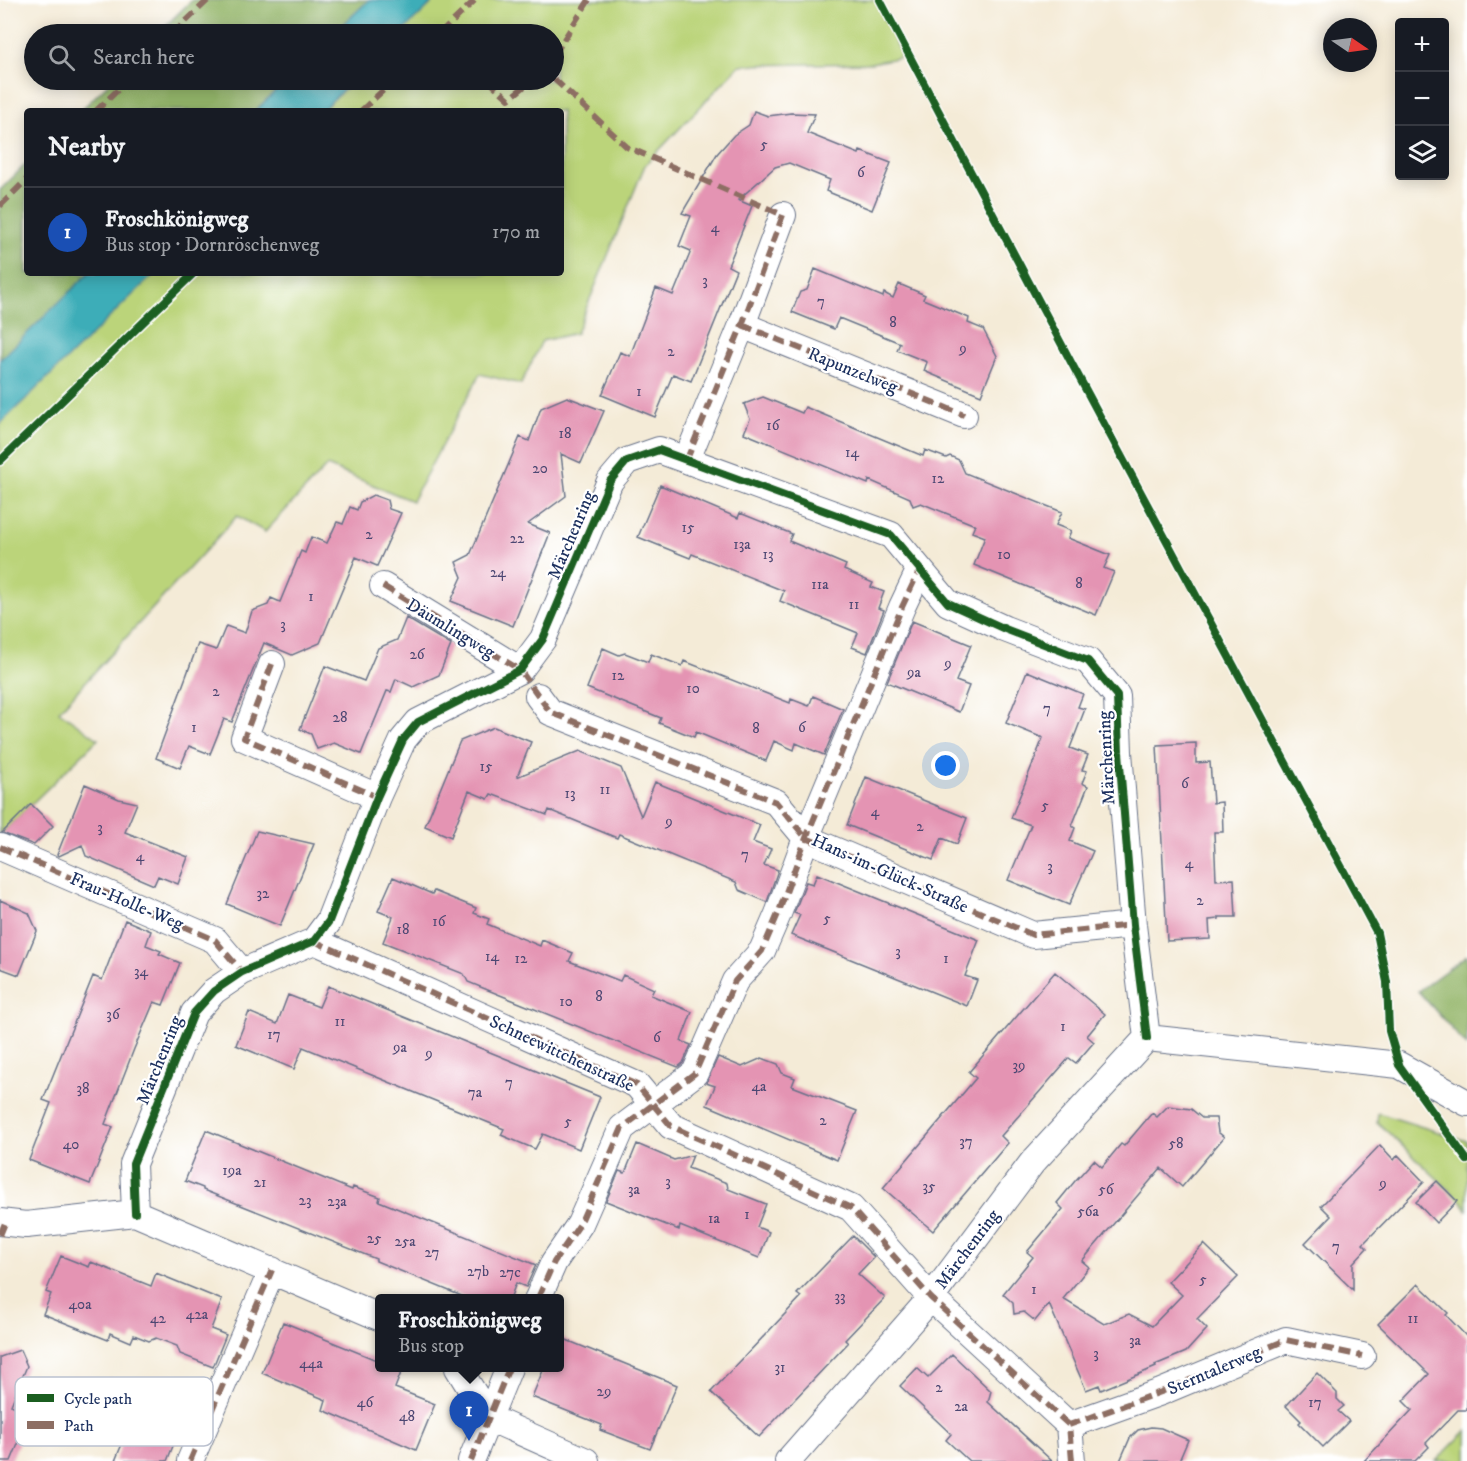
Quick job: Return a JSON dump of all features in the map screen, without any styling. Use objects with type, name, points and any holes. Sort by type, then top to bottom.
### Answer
[{"type":"street","points":[[687,459],[742,325],[783,216]]},
{"type":"street","name":"Rapunzelweg","points":[[742,325],[964,415]]},
{"type":"street","name":"Märchenring","points":[[135,1213],[133,1164],[194,1013],[214,991],[242,972],[314,941],[328,921],[377,797],[403,740],[418,722],[520,670],[543,639],[610,481],[627,461],[659,450],[891,535],[948,603],[1005,629],[1088,661],[1117,696],[1119,752],[1133,925],[1147,1038],[1032,1163],[931,1298],[788,1461]]},
{"type":"street","points":[[540,1294],[554,1262],[580,1224],[622,1128],[695,1073],[735,981],[762,951],[806,838],[919,571]]},
{"type":"street","name":"Däumlingweg","points":[[383,586],[520,670]]},
{"type":"street","points":[[272,664],[244,738],[377,797]]},
{"type":"street","name":"Hans-im-Glück-Straße","points":[[538,696],[550,712],[776,802],[806,838],[1033,935],[1133,925]]},
{"type":"street","name":"Frau-Holle-Weg","points":[[0,847],[215,940],[242,972]]},
{"type":"street","name":"Schneewittchenstraße","points":[[314,941],[638,1085],[671,1126],[851,1208],[931,1298]]},
{"type":"street","points":[[1147,1038],[1399,1065],[1467,1103]]},
{"type":"street","points":[[2,1227],[135,1213],[375,1315]]},
{"type":"street","points":[[213,1407],[272,1270]]},
{"type":"street","points":[[931,1298],[1068,1425],[1072,1461]]},
{"type":"street","name":"Sterntalerweg","points":[[1068,1425],[1161,1392],[1286,1340],[1362,1356]]},
{"type":"street","points":[[460,1372],[489,1418],[586,1461]]},
{"type":"street","points":[[471,1461],[507,1372]]},
{"type":"street","points":[[190,1461],[196,1446]]},
{"type":"green space","points":[[192,0],[369,0],[344,24],[167,24]]},
{"type":"green space","points":[[435,0],[876,0],[902,57],[871,63],[740,65],[645,165],[576,333],[542,341],[521,384],[480,374],[412,501],[327,466],[265,532],[237,516],[59,711],[98,739],[0,835],[0,424],[152,276],[564,276],[564,108],[324,108],[343,90],[564,90],[564,24],[410,24]]},
{"type":"green space","points":[[102,90],[277,90],[258,108],[83,108]]},
{"type":"green space","points":[[24,166],[24,276],[86,276],[0,360],[0,190]]},
{"type":"green space","points":[[1467,955],[1467,1046],[1418,991]]},
{"type":"green space","points":[[1378,1113],[1467,1141],[1467,1212],[1463,1203],[1377,1122]]},
{"type":"green space","points":[[1467,1430],[1467,1461],[1436,1461]]},
{"type":"water","points":[[369,0],[435,0],[410,24],[344,24]]},
{"type":"water","points":[[277,90],[343,90],[324,108],[258,108]]},
{"type":"water","points":[[86,276],[152,276],[0,424],[0,360]]},
{"type":"building","points":[[754,111],[768,116],[791,113],[815,114],[807,133],[859,154],[860,151],[891,163],[872,210],[826,191],[830,180],[789,163],[775,167],[738,200],[752,206],[728,266],[736,270],[691,381],[673,374],[655,417],[602,395],[620,352],[630,356],[656,288],[673,295],[691,251],[679,246],[691,216],[682,213],[717,154],[734,135],[749,125]]},
{"type":"building","points":[[815,269],[883,297],[884,293],[893,298],[899,284],[925,295],[923,299],[969,318],[968,323],[983,329],[997,356],[981,395],[924,371],[927,362],[897,350],[900,343],[839,318],[834,329],[792,312],[800,292],[807,290]]},
{"type":"building","points":[[567,397],[604,411],[581,463],[561,454],[566,496],[528,524],[550,533],[513,626],[451,601],[462,577],[456,562],[470,555],[520,437],[529,441],[541,408]]},
{"type":"building","points":[[763,397],[802,413],[805,407],[923,456],[925,450],[946,458],[950,456],[959,460],[965,473],[1062,512],[1056,525],[1071,531],[1068,538],[1110,555],[1104,568],[1114,572],[1096,615],[974,565],[985,537],[972,532],[975,525],[921,503],[913,506],[910,498],[869,480],[868,484],[744,433],[750,419],[744,404]]},
{"type":"building","points":[[660,485],[738,518],[740,513],[792,534],[789,541],[846,565],[844,570],[873,583],[871,587],[884,592],[878,608],[884,610],[867,653],[852,647],[858,633],[780,601],[784,591],[692,554],[690,558],[638,537]]},
{"type":"building","points":[[373,495],[387,500],[389,509],[401,513],[377,566],[356,557],[320,643],[292,655],[264,643],[232,722],[224,719],[210,754],[189,746],[180,768],[156,758],[198,644],[216,650],[226,626],[245,633],[252,611],[268,605],[271,598],[280,602],[301,551],[305,553],[311,537],[327,543],[337,522],[343,524],[350,507],[357,510],[360,502]]},
{"type":"building","points":[[406,618],[451,645],[439,675],[413,687],[396,679],[391,692],[387,691],[361,754],[334,743],[317,749],[311,734],[300,729],[325,666],[364,681],[378,648],[397,640]]},
{"type":"building","points":[[912,621],[971,645],[956,681],[969,686],[959,712],[887,682]]},
{"type":"building","points":[[603,648],[619,655],[625,653],[648,662],[651,654],[682,666],[684,661],[790,703],[791,699],[809,706],[813,696],[843,709],[824,755],[796,743],[794,750],[774,741],[766,761],[696,732],[694,737],[659,723],[661,718],[587,688]]},
{"type":"building","points":[[1027,671],[1083,694],[1078,707],[1085,709],[1070,748],[1088,755],[1082,770],[1087,771],[1082,783],[1088,786],[1072,826],[1075,828],[1070,841],[1093,851],[1069,905],[1008,880],[1031,825],[1011,818],[1043,738],[1006,723]]},
{"type":"building","points":[[494,727],[531,742],[517,777],[580,751],[621,768],[641,816],[655,782],[760,825],[753,842],[771,849],[764,865],[778,870],[767,902],[739,890],[736,882],[619,834],[617,838],[549,810],[547,815],[491,794],[488,799],[469,791],[451,837],[425,826],[460,741]]},
{"type":"building","points":[[1196,743],[1196,763],[1210,762],[1213,803],[1222,802],[1223,832],[1214,832],[1216,880],[1234,879],[1236,917],[1219,917],[1219,919],[1209,920],[1210,939],[1167,941],[1157,745]]},
{"type":"building","points":[[866,777],[967,818],[957,844],[942,838],[933,860],[847,825]]},
{"type":"building","points":[[85,784],[119,799],[137,803],[125,832],[188,857],[178,884],[158,876],[154,885],[86,856],[82,845],[57,855]]},
{"type":"building","points":[[31,804],[53,826],[34,845],[2,833]]},
{"type":"building","points":[[257,831],[314,844],[280,926],[227,904]]},
{"type":"building","points":[[817,874],[979,940],[965,976],[977,980],[967,1006],[791,935],[800,915],[794,913],[806,882],[813,884]]},
{"type":"building","points":[[393,877],[432,894],[434,891],[476,908],[474,913],[489,919],[487,924],[540,946],[542,940],[573,953],[569,961],[620,981],[623,975],[654,989],[651,995],[692,1012],[681,1041],[691,1045],[683,1063],[678,1067],[468,982],[464,974],[383,942],[393,917],[378,911]]},
{"type":"building","points":[[0,900],[29,913],[37,931],[19,975],[0,968]]},
{"type":"building","points":[[125,920],[151,931],[146,945],[161,951],[159,954],[180,963],[163,1005],[154,1002],[134,1049],[105,1124],[113,1127],[90,1184],[29,1160],[51,1103],[43,1100],[93,976],[102,980]]},
{"type":"building","points":[[1055,972],[1105,1014],[1087,1036],[1094,1042],[1076,1063],[1069,1058],[1001,1136],[1008,1143],[933,1231],[883,1188],[976,1078],[969,1072]]},
{"type":"building","points":[[328,986],[600,1097],[579,1149],[543,1134],[535,1149],[501,1135],[504,1129],[303,1047],[294,1069],[236,1045],[249,1012],[277,1024],[288,995],[319,1007]]},
{"type":"building","points":[[718,1057],[742,1067],[762,1058],[778,1064],[782,1073],[795,1078],[792,1086],[857,1111],[837,1160],[707,1105],[715,1086],[706,1083]]},
{"type":"building","points":[[1168,1106],[1191,1109],[1202,1118],[1216,1118],[1218,1132],[1224,1137],[1182,1187],[1161,1168],[1082,1261],[1089,1267],[1063,1299],[1104,1324],[1129,1314],[1152,1326],[1182,1295],[1168,1282],[1204,1244],[1238,1277],[1197,1319],[1207,1329],[1186,1352],[1101,1390],[1099,1385],[1086,1390],[1049,1304],[1035,1321],[1024,1312],[1014,1314],[1013,1303],[1003,1294],[1033,1257],[1027,1252],[1063,1209],[1057,1203],[1075,1181],[1094,1160],[1102,1167],[1121,1144],[1124,1146],[1152,1113],[1157,1117]]},
{"type":"building","points":[[206,1130],[352,1190],[353,1187],[380,1197],[379,1201],[536,1265],[526,1287],[516,1283],[512,1294],[457,1294],[185,1181]]},
{"type":"building","points":[[637,1144],[674,1160],[693,1155],[688,1168],[727,1183],[728,1189],[766,1204],[757,1227],[769,1232],[759,1258],[680,1226],[679,1230],[606,1201],[619,1171],[625,1173]]},
{"type":"building","points":[[1380,1145],[1394,1160],[1398,1155],[1424,1182],[1363,1244],[1367,1248],[1353,1263],[1353,1290],[1305,1243],[1331,1216],[1321,1206]]},
{"type":"building","points":[[1437,1181],[1457,1201],[1436,1223],[1416,1202]]},
{"type":"building","points":[[853,1236],[874,1257],[858,1274],[885,1298],[845,1340],[848,1343],[759,1437],[711,1392],[801,1297],[797,1294]]},
{"type":"building","points":[[61,1256],[89,1267],[91,1262],[151,1286],[156,1273],[222,1300],[211,1329],[226,1335],[213,1367],[180,1354],[177,1346],[156,1338],[149,1341],[134,1335],[131,1342],[110,1333],[108,1340],[43,1314],[51,1294],[46,1292]]},
{"type":"building","points":[[1418,1284],[1448,1313],[1446,1315],[1467,1337],[1467,1410],[1458,1410],[1426,1443],[1429,1447],[1415,1461],[1364,1461],[1412,1410],[1403,1401],[1429,1374],[1378,1324]]},
{"type":"building","points":[[283,1322],[375,1359],[375,1372],[401,1372],[395,1388],[435,1404],[416,1450],[323,1410],[326,1400],[262,1373]]},
{"type":"building","points":[[564,1339],[677,1385],[650,1449],[600,1430],[602,1425],[532,1397],[542,1372],[564,1372]]},
{"type":"building","points":[[20,1350],[27,1366],[22,1377],[15,1377],[15,1395],[11,1405],[15,1407],[15,1446],[17,1446],[11,1461],[0,1461],[0,1357]]},
{"type":"building","points":[[952,1354],[991,1391],[988,1402],[1052,1461],[969,1461],[946,1440],[951,1434],[900,1386],[917,1368],[928,1378]]},
{"type":"building","points":[[1317,1373],[1337,1393],[1337,1399],[1344,1406],[1338,1411],[1349,1421],[1323,1447],[1286,1406]]},
{"type":"building","points":[[1151,1427],[1161,1428],[1188,1440],[1179,1461],[1120,1461],[1130,1438],[1138,1430]]},
{"type":"building","points":[[121,1446],[173,1446],[167,1461],[115,1461]]},
{"type":"marked path","points":[[183,24],[208,0]]},
{"type":"marked path","points":[[450,24],[475,0]]},
{"type":"marked path","points":[[564,39],[589,0]]},
{"type":"marked path","points":[[564,88],[627,147],[783,215],[742,325],[687,459]]},
{"type":"marked path","points":[[99,108],[118,90]]},
{"type":"marked path","points":[[364,108],[383,90]]},
{"type":"marked path","points":[[499,90],[509,99],[520,90]]},
{"type":"marked path","points":[[0,206],[24,182]]},
{"type":"marked path","points":[[742,325],[964,415]]},
{"type":"marked path","points":[[540,1294],[554,1262],[580,1224],[622,1128],[695,1073],[735,981],[762,951],[806,838],[919,571]]},
{"type":"marked path","points":[[383,586],[520,670],[550,712],[776,802],[806,838],[1033,935],[1133,925]]},
{"type":"marked path","points":[[272,664],[244,738],[377,797]]},
{"type":"marked path","points":[[0,847],[215,940],[242,972]]},
{"type":"marked path","points":[[314,941],[637,1085],[671,1126],[851,1208],[931,1298],[1069,1425]]},
{"type":"marked path","points":[[0,1235],[5,1223]]},
{"type":"marked path","points":[[213,1407],[272,1270]]},
{"type":"marked path","points":[[1072,1461],[1069,1425],[1161,1392],[1286,1340],[1362,1356]]},
{"type":"marked path","points":[[471,1461],[507,1372]]},
{"type":"marked path","points":[[190,1461],[196,1446]]},
{"type":"cycle path","points":[[880,0],[1377,933],[1387,982],[1389,1031],[1399,1065],[1467,1160]]},
{"type":"cycle path","points":[[0,461],[191,276]]},
{"type":"cycle path","points":[[135,1213],[133,1164],[194,1013],[214,991],[242,972],[314,941],[329,921],[377,797],[403,740],[418,722],[520,670],[543,639],[610,481],[627,461],[659,450],[891,535],[948,603],[1005,629],[1088,661],[1117,696],[1119,752],[1133,925],[1147,1038]]},
{"type":"place","name":"Froschkönigweg","points":[[469,1441]]}]
